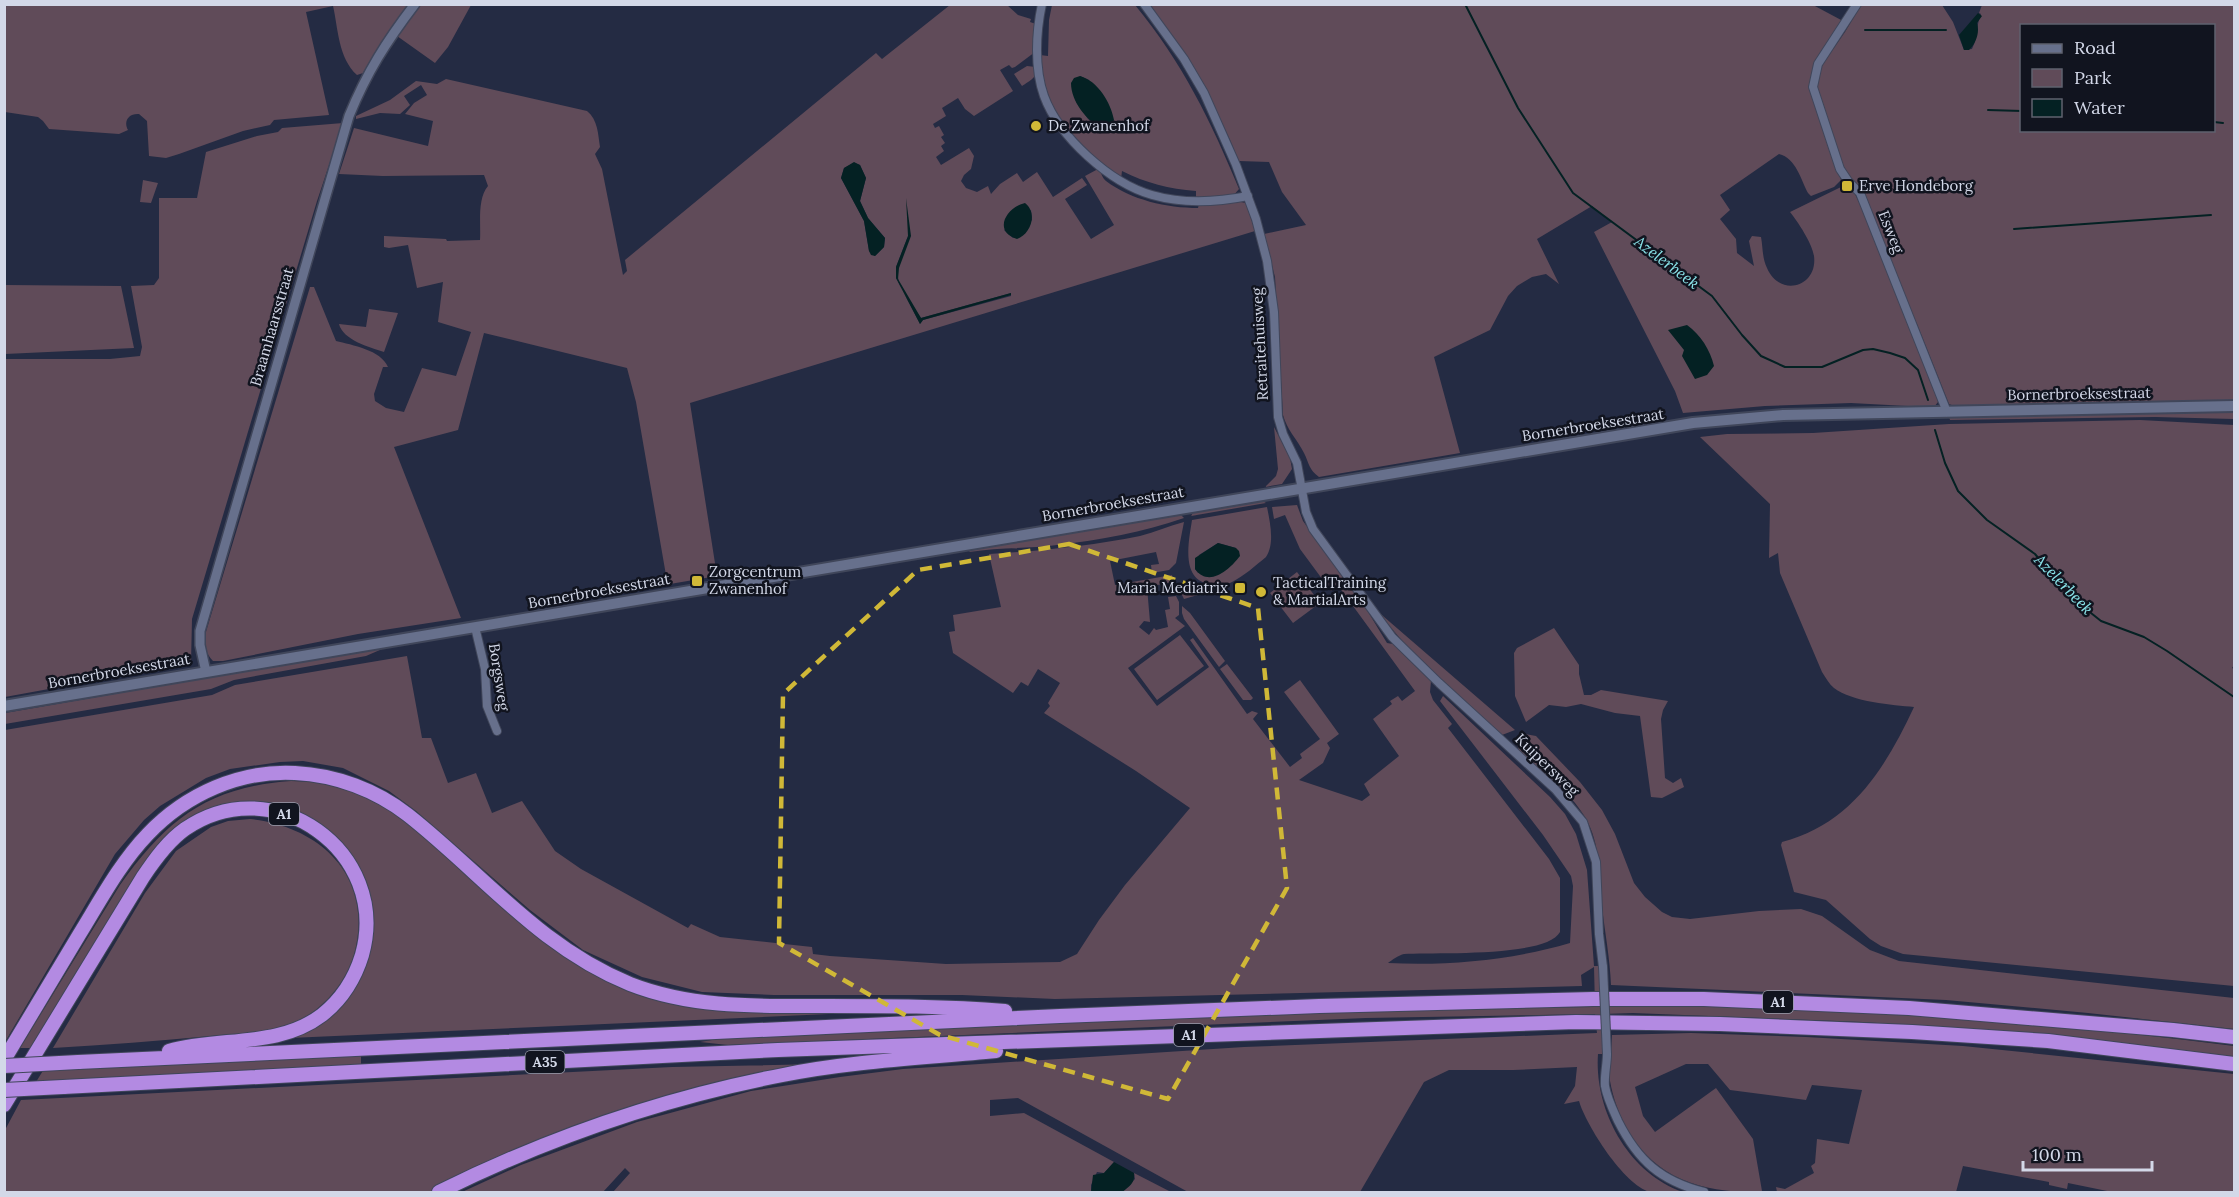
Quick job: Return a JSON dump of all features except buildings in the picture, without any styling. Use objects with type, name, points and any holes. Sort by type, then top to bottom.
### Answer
[{"type":"highway","name":"A1","points":[[4,1060],[103,896],[148,834],[174,811],[200,794],[228,782],[255,775],[286,772],[334,779],[372,792],[429,833],[546,937],[591,965],[650,992],[689,1000],[738,1006],[941,1006],[1060,1016],[1319,1006],[1593,999],[1704,999],[1909,1008],[2235,1037]]},
{"type":"highway","name":"A1","points":[[4,1105],[137,886],[172,840],[200,821],[244,809],[288,815],[314,826],[335,844],[348,861],[359,880],[365,902],[367,921],[359,965],[339,999],[322,1015],[289,1032],[244,1041],[184,1047],[147,1058]]},
{"type":"highway","name":"A35","points":[[4,1066],[1060,1016]]},
{"type":"highway","name":"A1","points":[[439,1192],[516,1156],[593,1126],[720,1088],[784,1074],[836,1066],[995,1051],[1026,1041],[1465,1024],[1626,1022],[1813,1027],[1977,1036],[2048,1041],[2235,1064]]},
{"type":"highway","name":"A35","points":[[4,1090],[778,1050],[1026,1041]]},
{"type":"main road","name":"Bornerbroeksestraat","points":[[4,706],[1703,422],[1782,415],[2235,406]]},
{"type":"street","name":"Braamhaarsstraat","points":[[206,672],[200,645],[200,631],[349,116],[364,81],[381,51],[415,4]]},
{"type":"street","points":[[1042,4],[1037,40],[1039,73],[1044,95],[1064,129],[1078,147],[1097,165],[1132,187],[1163,197],[1200,201],[1248,196]]},
{"type":"street","name":"Retraitehuisweg","points":[[1144,4],[1184,59],[1204,93],[1228,144],[1261,235],[1270,276],[1274,312],[1278,417],[1283,434],[1297,463],[1301,488]]},
{"type":"street","name":"Esweg","points":[[1857,4],[1818,64],[1813,87],[1840,169],[1864,201],[1947,412]]},
{"type":"street","name":"Kuipersweg","points":[[1301,488],[1306,512],[1313,529],[1392,637],[1555,789],[1583,822],[1596,862],[1599,934],[1604,967],[1607,1095],[1621,1126],[1635,1149],[1662,1176],[1704,1192]]},
{"type":"street","name":"Borgsweg","points":[[475,627],[485,669],[488,710],[497,731]]},
{"type":"highlighted area","points":[[1069,544],[1258,608],[1287,888],[1168,1099],[940,1035],[779,943],[783,694],[918,570]]},
{"type":"green space","points":[[421,4],[471,5],[448,47],[435,63],[397,36]]},
{"type":"green space","points":[[5,5],[410,5],[378,48],[363,73],[357,75],[342,51],[333,6],[306,12],[329,115],[274,120],[270,125],[243,131],[166,158],[149,156],[147,121],[139,114],[130,116],[126,124],[128,130],[119,134],[49,129],[38,117],[5,112]]},
{"type":"green space","points":[[950,5],[1007,5],[1018,15],[1031,19],[1030,22],[1036,24],[1035,52],[1015,67],[1012,68],[1009,65],[1000,70],[1013,91],[974,116],[965,109],[958,98],[942,108],[946,116],[933,124],[935,128],[939,126],[944,135],[941,137],[945,143],[941,146],[944,151],[936,157],[941,165],[969,148],[974,156],[971,169],[961,181],[966,188],[977,192],[988,186],[991,194],[1000,184],[1017,173],[1023,182],[1037,172],[1053,197],[1082,178],[1087,185],[1065,199],[1091,239],[1114,225],[1085,176],[1098,169],[1105,180],[1116,188],[1150,202],[1198,208],[1199,204],[1236,201],[1246,203],[1255,231],[690,403],[717,576],[670,584],[671,581],[667,581],[636,402],[627,368],[484,333],[458,430],[394,447],[461,618],[358,634],[223,661],[213,661],[206,649],[205,635],[310,287],[314,287],[336,341],[373,352],[388,367],[383,367],[374,394],[375,401],[386,408],[404,412],[422,368],[456,376],[471,332],[438,322],[443,282],[417,288],[408,245],[384,247],[384,236],[446,239],[447,241],[480,240],[482,198],[488,186],[484,175],[339,174],[354,128],[428,146],[433,121],[405,114],[414,103],[427,95],[421,85],[404,96],[410,105],[400,114],[380,113],[356,119],[356,116],[390,100],[416,81],[437,84],[446,79],[587,111],[597,128],[600,147],[595,154],[602,169],[623,275],[627,271],[625,260],[876,53],[882,59]],"holes":[[[854,163],[860,165],[866,178],[860,201],[868,218],[885,238],[884,247],[875,256],[869,251],[864,221],[841,178],[844,168]],[[1031,210],[1032,220],[1013,238],[1004,230]],[[908,236],[898,269],[899,282],[921,318],[1011,293],[1011,296],[923,320],[920,324],[896,278],[896,267]]]},
{"type":"green space","points":[[1052,5],[1135,5],[1167,48],[1206,116],[1239,189],[1233,196],[1196,198],[1196,191],[1158,185],[1122,171],[1121,179],[1089,153],[1076,140],[1056,112],[1043,77],[1040,55],[1048,56],[1049,20]],"holes":[[[1080,76],[1089,80],[1100,128],[1088,119],[1076,102]]]},
{"type":"green space","points":[[1150,5],[1813,5],[1843,21],[1816,66],[1811,90],[1841,180],[1834,187],[1811,196],[1794,165],[1785,156],[1779,154],[1720,195],[1730,210],[1720,219],[1736,239],[1737,253],[1754,266],[1749,241],[1752,236],[1761,237],[1764,260],[1773,277],[1789,286],[1797,285],[1810,275],[1814,267],[1814,256],[1808,239],[1790,212],[1841,187],[1850,186],[1858,193],[1932,380],[1938,402],[1934,407],[1851,403],[1765,406],[1683,413],[1675,391],[1594,232],[1612,222],[1592,206],[1537,239],[1559,284],[1546,274],[1532,277],[1517,286],[1508,296],[1490,330],[1434,357],[1460,453],[1319,477],[1311,469],[1283,415],[1275,277],[1264,234],[1306,225],[1282,192],[1269,162],[1239,161],[1199,80]]},
{"type":"green space","points":[[1861,5],[1942,5],[1953,22],[1964,50],[1972,49],[1974,45],[1982,5],[2234,5],[2234,401],[1957,407],[1949,404],[1917,324],[1844,171],[1816,89],[1820,68]]},
{"type":"green space","points":[[1027,66],[1036,67],[1037,70],[1033,78],[1022,86],[1014,74]]},
{"type":"green space","points":[[343,123],[317,201],[192,619],[191,663],[5,697],[5,359],[110,359],[140,356],[142,347],[131,286],[154,285],[159,278],[159,198],[197,198],[206,152],[278,132],[282,128]]},
{"type":"green space","points":[[143,180],[158,183],[151,203],[140,202]]},
{"type":"green space","points":[[5,285],[121,286],[134,348],[5,354]]},
{"type":"green space","points":[[369,309],[398,313],[384,352],[351,339],[341,330],[339,324],[366,327]]},
{"type":"green space","points":[[2234,410],[2234,419],[2155,417],[1950,420],[1949,416]]},
{"type":"green space","points":[[2140,420],[2234,425],[2234,665],[2232,668],[2234,669],[2234,986],[1903,954],[1881,946],[1826,900],[1794,892],[1781,845],[1782,842],[1806,834],[1828,822],[1863,791],[1891,752],[1914,707],[1851,697],[1829,683],[1822,672],[1780,573],[1778,553],[1769,558],[1770,504],[1700,437],[1727,434],[1813,433],[1949,424]]},
{"type":"green space","points":[[1274,427],[1290,458],[1292,469],[1282,484],[1265,487],[1276,476],[1278,469]]},
{"type":"green space","points":[[1259,499],[1266,503],[1191,516],[1194,511]]},
{"type":"green space","points":[[1297,505],[1303,521],[1356,595],[1350,602],[1338,586],[1331,591],[1300,549],[1285,515],[1274,519],[1272,507]]},
{"type":"green space","points":[[1267,507],[1271,533],[1269,552],[1254,567],[1229,583],[1215,585],[1200,581],[1194,575],[1188,558],[1192,520]],"holes":[[[1218,543],[1236,548],[1233,564],[1224,570],[1198,573],[1195,569],[1199,555]]]},
{"type":"green space","points":[[1180,514],[1184,518],[1105,538],[1046,546],[969,552],[971,549]]},
{"type":"green space","points":[[1184,522],[1176,563],[1169,570],[1152,573],[1151,565],[1159,564],[1156,552],[1110,561],[1115,585],[1172,575],[1173,582],[1147,587],[1150,622],[1144,621],[1139,627],[1149,635],[1154,628],[1156,630],[1168,627],[1165,610],[1170,609],[1168,597],[1176,596],[1179,602],[1179,615],[1175,618],[1185,626],[1128,668],[1157,706],[1209,667],[1190,640],[1193,638],[1247,714],[1252,711],[1258,713],[1253,719],[1290,767],[1302,758],[1300,754],[1320,739],[1284,692],[1300,680],[1339,734],[1327,743],[1330,748],[1323,763],[1299,780],[1362,801],[1370,795],[1364,784],[1399,756],[1373,719],[1392,704],[1390,701],[1398,696],[1402,701],[1415,691],[1353,606],[1362,602],[1387,643],[1393,644],[1431,681],[1430,692],[1433,700],[1452,724],[1448,728],[1549,859],[1560,878],[1560,932],[1550,940],[1512,950],[1404,954],[1388,963],[1434,964],[1503,958],[1570,943],[1573,886],[1571,876],[1543,835],[1440,701],[1443,696],[1550,797],[1565,814],[1576,834],[1587,870],[1594,966],[1600,966],[1602,1006],[1755,1006],[1990,1021],[2234,1046],[2234,1057],[1977,1030],[1862,1022],[1633,1013],[1603,1014],[1604,1054],[1598,1054],[1598,1075],[1609,1117],[1618,1137],[1631,1155],[1663,1183],[1683,1192],[1654,1193],[1640,1187],[1607,1153],[1589,1124],[1579,1101],[1564,1104],[1575,1086],[1577,1067],[1449,1070],[1424,1082],[1360,1192],[1188,1192],[1018,1098],[990,1100],[990,1116],[1024,1113],[1114,1162],[1104,1173],[1097,1172],[1091,1185],[1091,1192],[613,1192],[630,1173],[625,1168],[603,1192],[462,1192],[521,1165],[637,1122],[751,1091],[840,1077],[903,1069],[1244,1047],[1597,1033],[1595,1014],[1366,1018],[728,1045],[700,1042],[730,1037],[1162,1018],[1595,1007],[1594,967],[1581,975],[1582,986],[1055,999],[962,995],[774,995],[702,992],[642,977],[583,950],[530,910],[416,811],[389,791],[343,768],[303,761],[230,769],[206,778],[160,806],[144,820],[115,854],[5,1042],[5,730],[212,695],[235,685],[407,656],[422,738],[431,738],[448,783],[476,773],[492,813],[522,801],[555,851],[581,869],[688,928],[691,924],[720,937],[812,947],[813,954],[830,956],[946,964],[1060,962],[1077,954],[1125,885],[1190,808],[1044,713],[1050,706],[1048,703],[1060,683],[1038,669],[1028,686],[1021,682],[1013,693],[953,653],[949,632],[955,631],[953,615],[1001,607],[989,554],[1102,543],[1140,536]]},
{"type":"green space","points":[[1297,572],[1320,603],[1293,623],[1270,593]]},
{"type":"green space","points":[[1191,581],[1208,592],[1184,599],[1180,591]]},
{"type":"green space","points":[[1182,606],[1190,613],[1225,661],[1219,667],[1184,619]]},
{"type":"green space","points":[[1376,610],[1515,730],[1502,735],[1496,730],[1410,650]]},
{"type":"green space","points":[[1554,628],[1579,665],[1584,695],[1591,695],[1601,690],[1668,701],[1661,719],[1665,778],[1673,783],[1681,778],[1684,787],[1662,798],[1651,797],[1640,716],[1615,713],[1581,704],[1566,707],[1549,705],[1526,722],[1515,696],[1514,653],[1517,648]]},
{"type":"green space","points":[[1180,635],[1204,666],[1157,700],[1134,669]]},
{"type":"green space","points":[[389,646],[366,656],[234,680],[211,689],[5,724],[5,713]]},
{"type":"green space","points":[[1227,664],[1253,698],[1251,700],[1243,700],[1220,669]]},
{"type":"green space","points":[[1525,734],[1536,736],[1580,782],[1602,810],[1615,834],[1634,883],[1645,897],[1662,912],[1672,917],[1690,919],[1801,909],[1822,916],[1870,950],[1899,961],[2234,998],[2234,1029],[1946,1000],[1611,985],[1594,838],[1585,817],[1571,798],[1522,755],[1517,743]]},
{"type":"green space","points":[[291,781],[318,782],[340,788],[365,796],[395,812],[534,934],[574,962],[632,989],[851,1013],[290,1038],[359,978],[370,952],[372,924],[369,899],[364,883],[337,841],[253,804],[175,833],[35,1048],[20,1048],[120,885],[155,842],[192,810],[213,799],[236,790],[262,784]]},
{"type":"green space","points":[[250,819],[276,824],[300,833],[321,846],[337,862],[350,881],[357,903],[359,928],[354,955],[346,975],[333,993],[309,1015],[279,1028],[245,1033],[53,1048],[145,893],[176,851],[211,827],[228,821]]},
{"type":"green space","points":[[1691,1033],[1963,1046],[2234,1074],[2234,1192],[2112,1192],[2068,1183],[2067,1189],[2049,1185],[2049,1182],[1963,1166],[1956,1192],[1777,1192],[1776,1187],[1785,1189],[1814,1173],[1811,1166],[1815,1163],[1817,1139],[1849,1144],[1862,1090],[1812,1085],[1806,1100],[1730,1090],[1708,1064],[1686,1064],[1635,1087],[1643,1116],[1655,1132],[1716,1088],[1753,1139],[1762,1191],[1740,1192],[1702,1186],[1668,1172],[1639,1147],[1619,1112],[1610,1081],[1612,1035]]},
{"type":"green space","points":[[361,1054],[361,1066],[36,1082],[44,1069]]},
{"type":"green space","points":[[821,1064],[747,1077],[430,1192],[5,1192],[5,1130],[21,1100],[672,1067]]},
{"type":"green space","points":[[1134,1173],[1171,1192],[1122,1192],[1135,1179]]},
{"type":"water","points":[[1978,13],[1982,16],[1977,23],[1977,38],[1969,50],[1964,50],[1959,35]]},
{"type":"water","points":[[1080,76],[1098,88],[1107,100],[1114,120],[1110,128],[1104,130],[1098,126],[1077,104],[1071,83],[1074,78]]},
{"type":"water","points":[[854,162],[860,165],[866,178],[860,201],[868,218],[885,238],[884,247],[875,256],[869,251],[864,221],[841,178],[844,168]]},
{"type":"water","points":[[906,198],[911,236],[899,268],[898,279],[921,318],[1011,293],[1011,295],[923,320],[920,324],[896,278],[896,267],[908,236]]},
{"type":"water","points":[[1025,203],[1031,212],[1031,223],[1026,233],[1017,239],[1005,231],[1005,220],[1013,209]]},
{"type":"water","points":[[1687,325],[1704,343],[1714,366],[1707,375],[1695,379],[1682,356],[1684,350],[1668,330]]},
{"type":"water","points":[[1218,543],[1236,548],[1240,556],[1219,575],[1206,577],[1195,569],[1195,558]]},
{"type":"water","points":[[1114,1162],[1134,1173],[1131,1184],[1122,1192],[1091,1192],[1093,1175],[1104,1173]]},
{"type":"waterway","name":"Azelerbeek","points":[[1465,4],[1518,108],[1573,193],[1712,296],[1761,356],[1785,367],[1822,367],[1863,350],[1873,349],[1890,353],[1905,358],[1918,370],[1928,400]]},
{"type":"waterway","points":[[1865,30],[1946,30]]},
{"type":"waterway","points":[[1988,110],[2020,111]]},
{"type":"waterway","points":[[2215,122],[2223,123]]},
{"type":"waterway","points":[[2014,229],[2211,215]]},
{"type":"waterway","name":"Azelerbeek","points":[[1935,430],[1945,463],[1958,491],[1987,520],[2035,554],[2061,586],[2081,605],[2101,621],[2144,637],[2234,697]]},
{"type":"place","name":"De Zwanenhof","points":[[1036,126]]},
{"type":"place","name":"Erve Hondeborg","points":[[1847,186]]},
{"type":"place","name":"Zorgcentrum Zwanenhof","points":[[697,581]]},
{"type":"place","name":"Maria Mediatrix","points":[[1240,588]]},
{"type":"place","name":"TacticalTraining & MartialArts","points":[[1261,592]]}]
